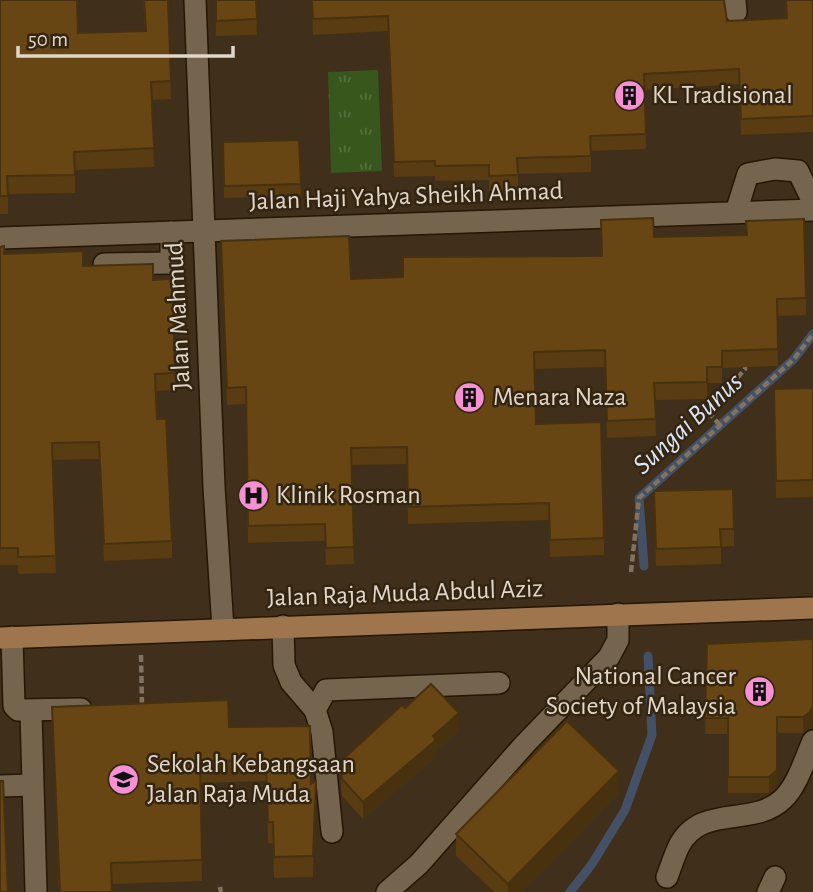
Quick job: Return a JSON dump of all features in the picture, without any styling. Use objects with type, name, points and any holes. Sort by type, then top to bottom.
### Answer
[{"type":"main road","name":"Jalan Raja Muda Abdul Aziz","points":[[6,638],[813,608]]},
{"type":"street","name":"Jalan Mahmud","points":[[195,0],[202,231],[223,629]]},
{"type":"street","points":[[736,212],[748,174],[775,169],[798,171],[813,202]]},
{"type":"street","name":"Jalan Haji Yahya Sheikh Ahmad","points":[[0,238],[813,210]]},
{"type":"street","points":[[104,234],[105,274],[171,263],[171,232]]},
{"type":"street","points":[[387,892],[419,864],[525,744],[609,657],[618,640],[625,614]]},
{"type":"street","points":[[283,626],[284,665],[291,682],[314,710],[323,732],[332,832]]},
{"type":"street","points":[[6,638],[14,706],[18,710],[31,712],[100,708]]},
{"type":"street","points":[[314,710],[326,690],[499,683]]},
{"type":"street","points":[[31,712],[36,892]]},
{"type":"street","points":[[667,877],[680,845],[694,827],[720,817],[767,809],[784,799],[813,741]]},
{"type":"street","points":[[0,786],[32,785]]},
{"type":"path","points":[[631,572],[639,498],[794,359],[813,334]]},
{"type":"path","points":[[720,425],[708,411],[745,369],[745,356]]},
{"type":"path","points":[[141,654],[142,706]]},
{"type":"green space","points":[[378,70],[382,171],[331,173],[328,72]]},
{"type":"building","points":[[0,0],[77,0],[78,33],[146,31],[144,0],[168,0],[171,81],[151,82],[154,148],[74,152],[75,175],[7,176],[8,196],[0,196]]},
{"type":"building","points":[[216,0],[256,0],[257,19],[216,21]]},
{"type":"building","points":[[312,0],[724,0],[727,21],[787,18],[786,0],[813,0],[813,116],[741,119],[739,69],[644,74],[646,134],[590,136],[591,156],[517,158],[518,175],[489,176],[489,165],[435,166],[435,161],[394,162],[388,16],[313,19]]},
{"type":"building","points":[[299,140],[301,184],[224,186],[223,142]]},
{"type":"building","points":[[653,218],[654,237],[747,235],[746,221],[804,219],[806,298],[777,299],[778,349],[722,351],[722,367],[707,367],[707,382],[654,383],[656,419],[607,421],[605,350],[534,352],[536,424],[601,422],[604,538],[550,540],[549,503],[408,507],[407,447],[351,448],[354,547],[326,548],[325,524],[248,526],[246,387],[227,388],[221,241],[349,236],[351,279],[403,277],[403,257],[602,256],[601,220]]},
{"type":"building","points":[[4,246],[4,254],[83,251],[83,266],[153,264],[153,280],[172,279],[175,373],[155,374],[157,419],[166,419],[172,541],[104,544],[99,442],[52,443],[56,556],[18,557],[18,548],[0,548],[0,247]]},
{"type":"building","points":[[813,388],[813,480],[776,481],[774,389]]},
{"type":"building","points":[[733,489],[734,529],[720,529],[721,547],[656,549],[654,491]]},
{"type":"building","name":"National Cancer Society of Malaysia","points":[[813,639],[813,706],[803,717],[777,717],[777,770],[769,777],[728,777],[728,718],[705,718],[707,644]]},
{"type":"building","points":[[431,684],[459,713],[433,736],[436,740],[363,802],[342,779],[340,762],[402,705],[405,708]]},
{"type":"building","points":[[228,700],[229,727],[310,726],[311,784],[316,781],[313,856],[274,857],[273,822],[268,822],[266,759],[200,762],[202,860],[111,863],[112,892],[60,892],[52,707]]},
{"type":"building","points":[[567,721],[619,771],[508,884],[456,834]]},
{"type":"building","points":[[0,781],[3,781],[8,892],[0,892]]},
{"type":"waterway","name":"Sungai Bunus","points":[[644,566],[639,498],[794,359],[813,334]]},
{"type":"waterway","points":[[570,892],[592,864],[625,810],[652,735],[648,656]]},
{"type":"place","name":"KL Tradisional","points":[[629,95]]},
{"type":"place","name":"Menara Naza","points":[[470,397]]},
{"type":"place","name":"Klinik Rosman","points":[[253,495]]},
{"type":"place","name":"National Cancer Society of Malaysia","points":[[759,691]]},
{"type":"place","name":"Sekolah Kebangsaan Jalan Raja Muda","points":[[124,779]]}]
